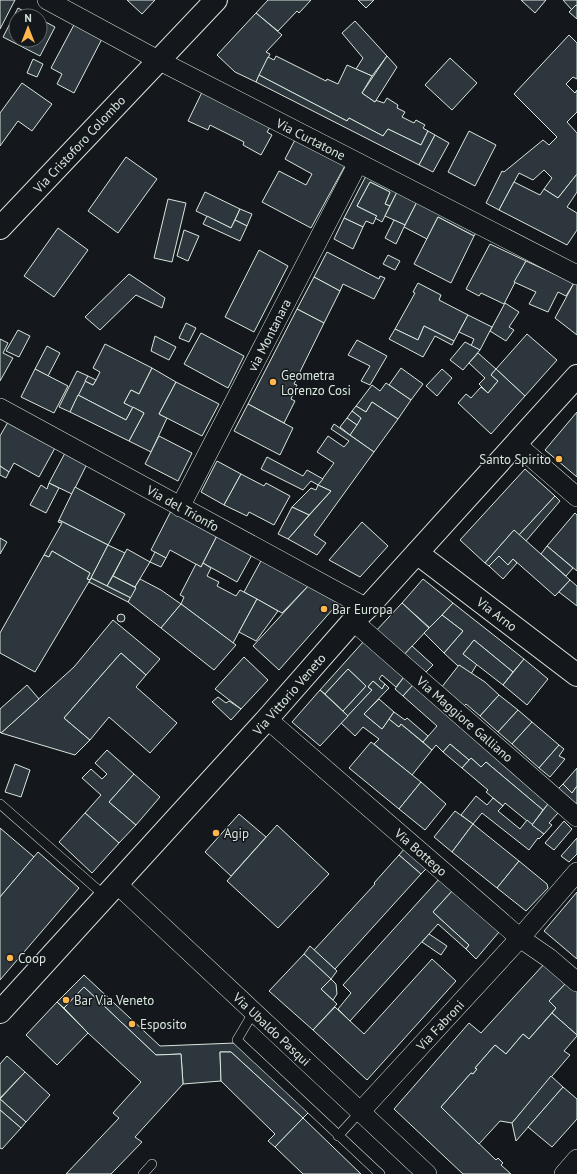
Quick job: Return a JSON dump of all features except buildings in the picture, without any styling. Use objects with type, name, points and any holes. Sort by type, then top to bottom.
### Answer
[{"type":"main road","name":"Via Cristoforo Colombo","points":[[0,228],[216,0]]},
{"type":"main road","name":"Via Vittorio Veneto","points":[[0,1012],[577,376]]},
{"type":"main road","name":"Via Arno","points":[[417,553],[577,675]]},
{"type":"street","name":"Via Curtatone","points":[[46,0],[158,60],[577,275]]},
{"type":"street","name":"via Montanara","points":[[180,507],[358,163]]},
{"type":"street","name":"Via del Trionfo","points":[[0,408],[180,507],[360,615]]},
{"type":"street","points":[[516,444],[577,497]]},
{"type":"street","name":"Via Maggiore Galliano","points":[[360,615],[577,817]]},
{"type":"street","name":"Via Bottego","points":[[267,719],[520,938],[549,958],[577,982]]},
{"type":"street","points":[[520,938],[577,872]]},
{"type":"street","name":"Via Ubaldo Pasqui","points":[[111,890],[253,1012],[427,1174]]},
{"type":"street","name":"Via Fabroni","points":[[360,1112],[520,938]]},
{"type":"street","points":[[564,1174],[577,1159]]},
{"type":"lane","points":[[0,804],[111,890]]},
{"type":"lane","points":[[253,1012],[237,1040],[380,1174]]},
{"type":"lane","points":[[338,1136],[360,1112]]},
{"type":"lane","points":[[143,1174],[152,1164]]},
{"type":"place","name":"Geometra Lorenzo Cosi","points":[[273,382]]},
{"type":"place","name":"Santo Spirito","points":[[559,459]]},
{"type":"place","name":"Bar Europa","points":[[324,609]]},
{"type":"place","name":"Agip","points":[[216,833]]},
{"type":"place","name":"Coop","points":[[10,958]]},
{"type":"place","name":"Bar Via Veneto","points":[[66,1000]]},
{"type":"place","name":"Esposito","points":[[132,1024]]}]
